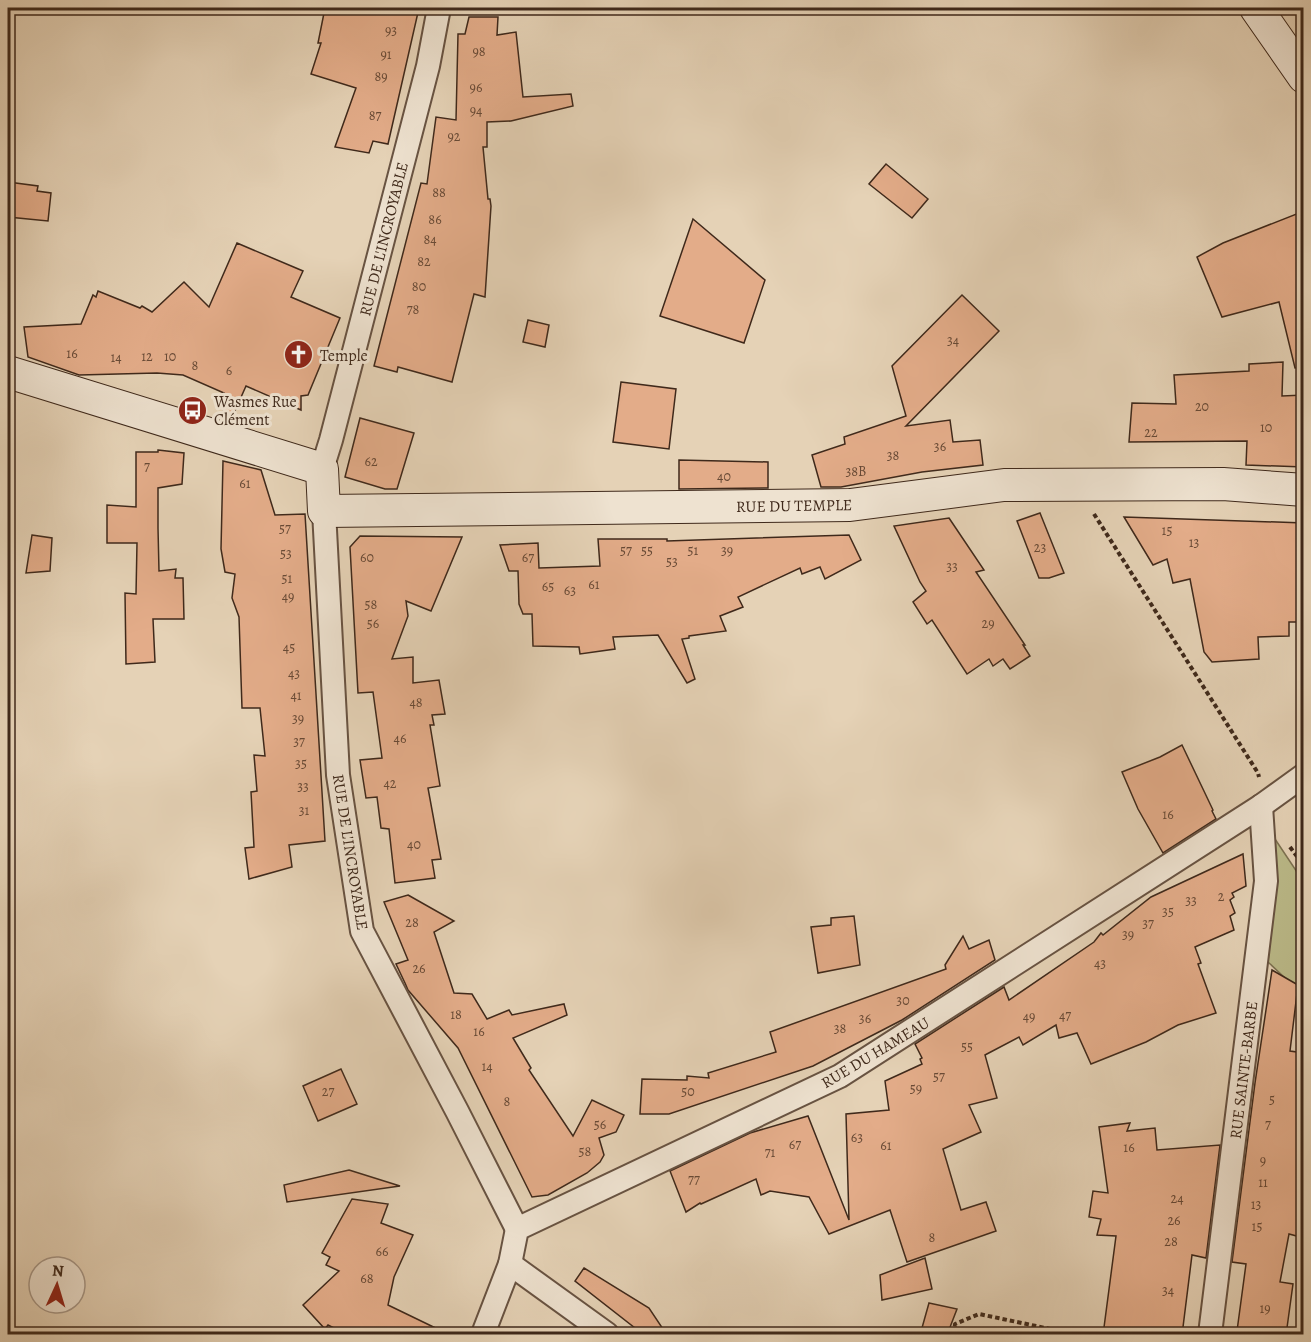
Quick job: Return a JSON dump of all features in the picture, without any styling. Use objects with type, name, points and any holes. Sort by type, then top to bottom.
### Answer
[{"type":"street","name":"RUE DE L'INCROYABLE","points":[[322,469],[332,440],[428,66],[439,8]]},
{"type":"street","points":[[1256,8],[1304,77]]},
{"type":"street","points":[[8,372],[322,469],[324,511]]},
{"type":"street","name":"RUE DU TEMPLE","points":[[324,511],[850,505],[1004,485],[1223,484],[1304,490]]},
{"type":"street","name":"RUE DE L'INCROYABLE","points":[[324,511],[338,775],[362,931],[517,1229]]},
{"type":"street","name":"RUE DU HAMEAU","points":[[517,1229],[840,1076],[1261,806],[1304,775]]},
{"type":"street","name":"RUE SAINTE-BARBE","points":[[1210,1335],[1266,881],[1261,806]]},
{"type":"street","points":[[483,1335],[510,1264],[517,1229]]},
{"type":"street","points":[[510,1264],[607,1335]]},
{"type":"path","points":[[1076,485],[1258,773],[1261,806]]},
{"type":"path","points":[[954,1335],[954,1324],[980,1314],[1074,1335]]},
{"type":"shaded area","points":[[1271,833],[1303,881],[1303,995],[1268,962],[1275,879]]},
{"type":"building","points":[[329,8],[419,8],[388,144],[373,141],[369,153],[335,147],[356,88],[311,74],[321,43],[318,43],[324,13],[328,14]]},
{"type":"building","points":[[469,17],[498,17],[497,35],[516,32],[523,97],[571,94],[573,106],[511,121],[487,122],[487,147],[483,147],[488,199],[490,199],[491,206],[485,297],[474,294],[452,382],[398,367],[397,372],[374,366],[421,183],[427,184],[436,117],[456,120],[458,34],[465,34]]},
{"type":"building","points":[[886,164],[928,199],[912,218],[869,184]]},
{"type":"building","points":[[8,182],[38,186],[37,191],[51,193],[48,221],[8,217]]},
{"type":"building","points":[[1304,211],[1304,367],[1295,368],[1279,302],[1222,317],[1197,257],[1223,243]]},
{"type":"building","points":[[693,219],[765,280],[744,343],[660,316]]},
{"type":"building","points":[[237,243],[303,271],[291,297],[340,318],[308,395],[301,396],[301,410],[246,386],[230,422],[223,420],[224,393],[183,375],[157,373],[79,375],[28,357],[24,327],[81,324],[93,295],[96,297],[98,291],[140,308],[142,306],[152,312],[184,282],[209,307]]},
{"type":"building","points":[[962,295],[999,331],[906,426],[950,420],[953,442],[980,440],[983,465],[922,472],[841,487],[821,487],[812,455],[845,444],[844,437],[906,416],[892,366]]},
{"type":"building","points":[[528,320],[549,325],[545,347],[523,342]]},
{"type":"building","points":[[1283,362],[1282,396],[1304,395],[1304,467],[1246,465],[1247,441],[1129,442],[1132,403],[1176,404],[1174,375],[1249,371],[1249,364]]},
{"type":"building","points":[[621,382],[676,389],[669,449],[613,442]]},
{"type":"building","points":[[360,418],[414,433],[397,489],[385,489],[345,477]]},
{"type":"building","points":[[158,450],[184,453],[182,484],[158,488],[158,528],[159,571],[176,569],[175,578],[183,578],[184,619],[153,619],[155,662],[126,664],[125,593],[136,594],[137,543],[107,543],[107,505],[136,507],[136,452],[158,452]]},
{"type":"building","points":[[679,460],[768,462],[768,488],[679,489]]},
{"type":"building","points":[[223,461],[261,470],[275,515],[305,514],[325,841],[289,845],[292,867],[249,879],[245,848],[254,847],[251,792],[257,791],[254,755],[265,756],[260,708],[242,708],[239,617],[232,598],[235,574],[225,572],[221,549]]},
{"type":"building","points":[[1040,513],[1064,573],[1049,578],[1039,578],[1017,521]]},
{"type":"building","points":[[1124,517],[1304,523],[1304,595],[1300,596],[1301,622],[1289,622],[1289,636],[1258,637],[1259,659],[1212,662],[1204,652],[1190,579],[1173,583],[1167,559],[1153,565]]},
{"type":"building","points":[[949,518],[984,570],[976,572],[1030,656],[1010,669],[1003,659],[993,666],[989,659],[967,674],[932,620],[927,624],[913,602],[926,591],[894,526]]},
{"type":"building","points":[[32,535],[52,538],[50,571],[26,573]]},
{"type":"building","points":[[849,535],[861,560],[825,579],[820,567],[802,574],[800,568],[738,597],[743,607],[720,616],[726,631],[682,639],[695,679],[687,683],[658,635],[613,637],[615,649],[580,654],[579,647],[533,646],[532,614],[523,614],[519,604],[518,571],[509,571],[500,545],[538,543],[539,568],[600,566],[598,539],[667,539],[667,541]]},
{"type":"building","points":[[360,536],[462,537],[431,611],[406,601],[408,616],[392,659],[413,657],[413,683],[439,680],[445,714],[432,715],[434,725],[430,725],[440,786],[428,788],[441,859],[432,860],[435,878],[395,883],[389,829],[381,828],[377,797],[366,798],[360,760],[382,758],[373,692],[358,693],[350,547]]},
{"type":"building","points":[[1182,745],[1216,819],[1163,853],[1138,809],[1122,772],[1160,757]]},
{"type":"building","points":[[1243,854],[1246,886],[1232,893],[1234,897],[1230,900],[1235,913],[1230,916],[1234,930],[1195,947],[1201,963],[1198,964],[1216,1013],[1178,1025],[1146,1042],[1091,1064],[1077,1033],[1059,1038],[1056,1025],[1023,1045],[1019,1037],[985,1055],[997,1098],[969,1105],[981,1132],[943,1149],[961,1210],[986,1202],[996,1231],[907,1262],[890,1210],[829,1234],[809,1197],[770,1191],[761,1195],[756,1179],[700,1203],[686,1212],[670,1171],[750,1133],[808,1116],[849,1220],[846,1114],[889,1110],[885,1081],[922,1064],[920,1059],[922,1058],[915,1044],[1004,987],[1009,1000],[1094,942],[1101,933],[1103,935],[1151,897]]},
{"type":"building","points":[[408,895],[454,921],[434,932],[454,993],[472,994],[487,1019],[509,1010],[512,1015],[564,1004],[567,1015],[513,1038],[531,1068],[529,1070],[573,1136],[592,1100],[624,1115],[616,1132],[599,1138],[604,1155],[600,1162],[587,1173],[548,1195],[532,1197],[458,1048],[408,990],[396,964],[408,960],[384,902]]},
{"type":"building","points":[[854,916],[860,965],[818,973],[811,927],[831,925],[831,918]]},
{"type":"building","points":[[963,936],[969,949],[989,940],[995,960],[902,1020],[813,1066],[669,1114],[640,1114],[642,1079],[687,1080],[687,1076],[709,1078],[708,1073],[776,1052],[770,1032],[946,969],[945,965]]},
{"type":"building","points":[[1272,970],[1298,985],[1290,1051],[1304,1053],[1304,1238],[1289,1234],[1280,1282],[1293,1284],[1286,1335],[1237,1331],[1246,1264],[1232,1262]]},
{"type":"building","points":[[341,1069],[357,1104],[318,1121],[303,1086]]},
{"type":"building","points":[[1130,1123],[1127,1131],[1155,1128],[1157,1150],[1220,1145],[1206,1258],[1192,1255],[1182,1335],[1103,1335],[1116,1236],[1097,1235],[1101,1219],[1089,1217],[1093,1191],[1108,1193],[1099,1127]]},
{"type":"building","points":[[349,1170],[400,1186],[287,1202],[284,1185]]},
{"type":"building","points":[[352,1199],[388,1204],[381,1223],[413,1235],[394,1277],[388,1305],[450,1335],[348,1335],[328,1325],[325,1329],[303,1305],[339,1271],[326,1265],[330,1257],[322,1253]]},
{"type":"building","points":[[925,1258],[932,1289],[882,1300],[880,1275]]},
{"type":"building","points":[[584,1268],[649,1308],[667,1335],[644,1335],[575,1281]]},
{"type":"building","points":[[929,1303],[957,1309],[947,1335],[920,1335]]},
{"type":"place","name":"Temple","points":[[299,355]]},
{"type":"place","name":"Wasmes Rue Clément","points":[[193,410]]}]
